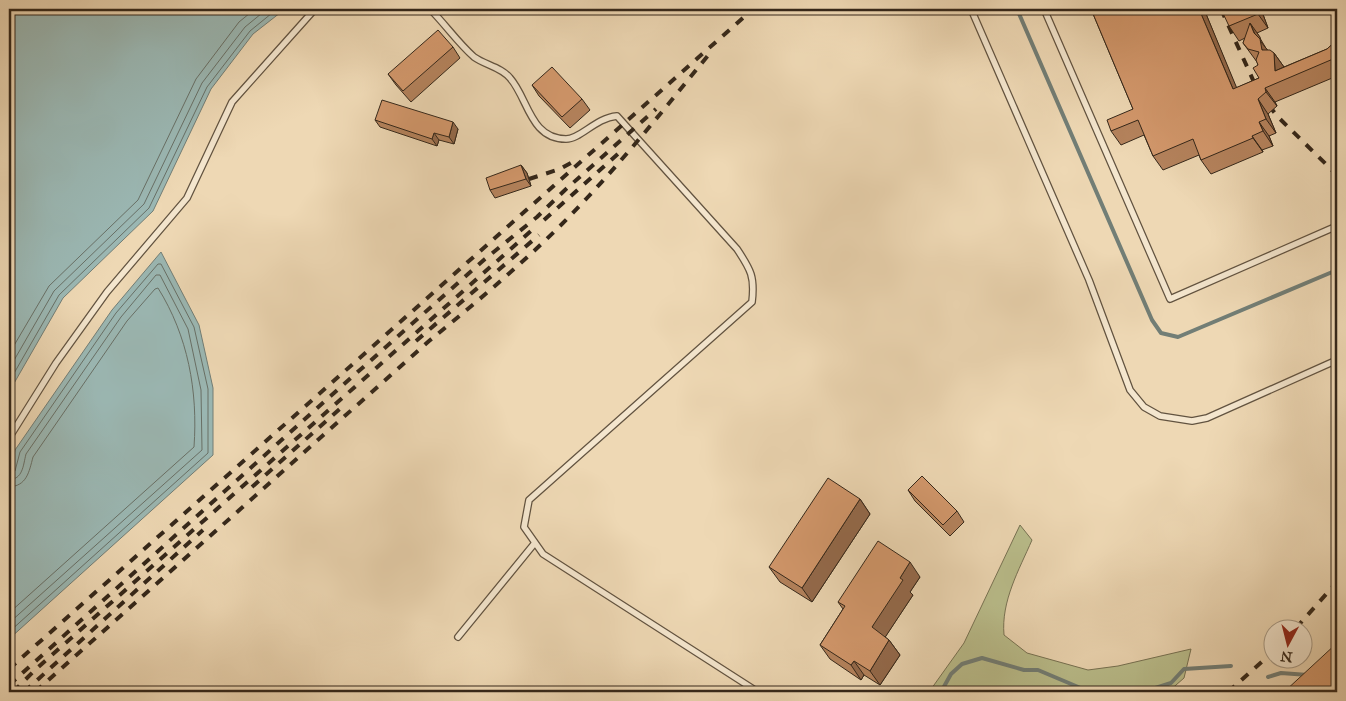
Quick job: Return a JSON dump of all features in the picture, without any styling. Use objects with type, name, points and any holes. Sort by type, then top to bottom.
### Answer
[{"type":"lane","points":[[9,438],[56,363],[107,292],[187,198],[232,102],[315,9]]},
{"type":"lane","points":[[430,9],[473,56],[510,78],[530,116],[545,131],[560,138],[573,138],[597,121],[617,116],[737,249],[750,269],[754,283],[752,302],[529,500],[524,527],[534,544],[543,554],[758,692]]},
{"type":"lane","points":[[971,9],[1090,280],[1130,390],[1144,407],[1160,416],[1192,421],[1207,418],[1337,360]]},
{"type":"lane","points":[[1044,9],[1170,300],[1337,226]]},
{"type":"lane","points":[[458,637],[534,544]]},
{"type":"green space","points":[[1020,525],[1032,540],[1008,598],[1005,610],[1004,635],[1027,653],[1088,670],[1118,666],[1191,649],[1184,678],[1168,692],[929,692],[964,643]]},
{"type":"water","points":[[9,9],[285,9],[253,34],[211,89],[153,211],[63,298],[9,392]]},
{"type":"water","points":[[161,252],[199,325],[213,388],[213,455],[9,639],[9,479],[15,450],[112,310]]},
{"type":"building","points":[[1091,9],[1199,9],[1233,89],[1259,78],[1253,68],[1258,65],[1256,60],[1259,52],[1248,49],[1243,43],[1250,23],[1254,33],[1260,39],[1262,50],[1270,50],[1274,53],[1275,71],[1327,49],[1337,40],[1337,56],[1265,88],[1266,92],[1258,99],[1266,119],[1259,122],[1263,131],[1252,136],[1253,138],[1201,160],[1193,139],[1153,156],[1138,120],[1111,131],[1107,120],[1133,109]]},
{"type":"building","points":[[1221,9],[1256,9],[1258,14],[1229,26]]},
{"type":"building","points":[[438,30],[453,47],[403,91],[388,74]]},
{"type":"building","points":[[552,67],[582,99],[562,117],[532,85]]},
{"type":"building","points":[[382,100],[453,122],[449,137],[434,133],[432,139],[375,120]]},
{"type":"building","points":[[521,165],[526,179],[490,190],[486,178]]},
{"type":"building","points":[[922,476],[957,511],[943,525],[908,490]]},
{"type":"building","points":[[828,478],[860,499],[802,588],[769,567]]},
{"type":"building","points":[[878,541],[910,562],[900,578],[903,580],[872,627],[889,640],[870,671],[854,661],[851,665],[820,645],[845,606],[838,602]]},
{"type":"building","points":[[1337,643],[1337,692],[1284,692],[1310,668],[1314,668],[1314,664]]},
{"type":"waterway","points":[[1017,9],[1152,320],[1161,333],[1178,337],[1337,270]]},
{"type":"waterway","points":[[941,692],[951,674],[962,664],[982,658],[1024,670],[1038,670],[1090,692]]},
{"type":"waterway","points":[[1143,692],[1171,683],[1184,669],[1231,666]]},
{"type":"waterway","points":[[1268,677],[1281,673],[1308,675]]},
{"type":"railway","points":[[9,669],[753,9]]},
{"type":"railway","points":[[1221,9],[1258,91],[1277,116],[1337,175]]},
{"type":"railway","points":[[35,692],[429,341],[491,290],[550,236],[619,163],[710,53]]},
{"type":"railway","points":[[9,685],[325,401],[485,259],[537,217],[656,109]]},
{"type":"railway","points":[[544,220],[619,153]]},
{"type":"railway","points":[[529,179],[560,169],[576,160]]},
{"type":"railway","points":[[13,692],[35,670],[531,231]]},
{"type":"railway","points":[[416,341],[539,235]]},
{"type":"railway","points":[[252,487],[343,406]]},
{"type":"railway","points":[[24,692],[203,530]]},
{"type":"railway","points":[[1305,618],[1337,582]]},
{"type":"railway","points":[[1228,692],[1264,660]]}]
